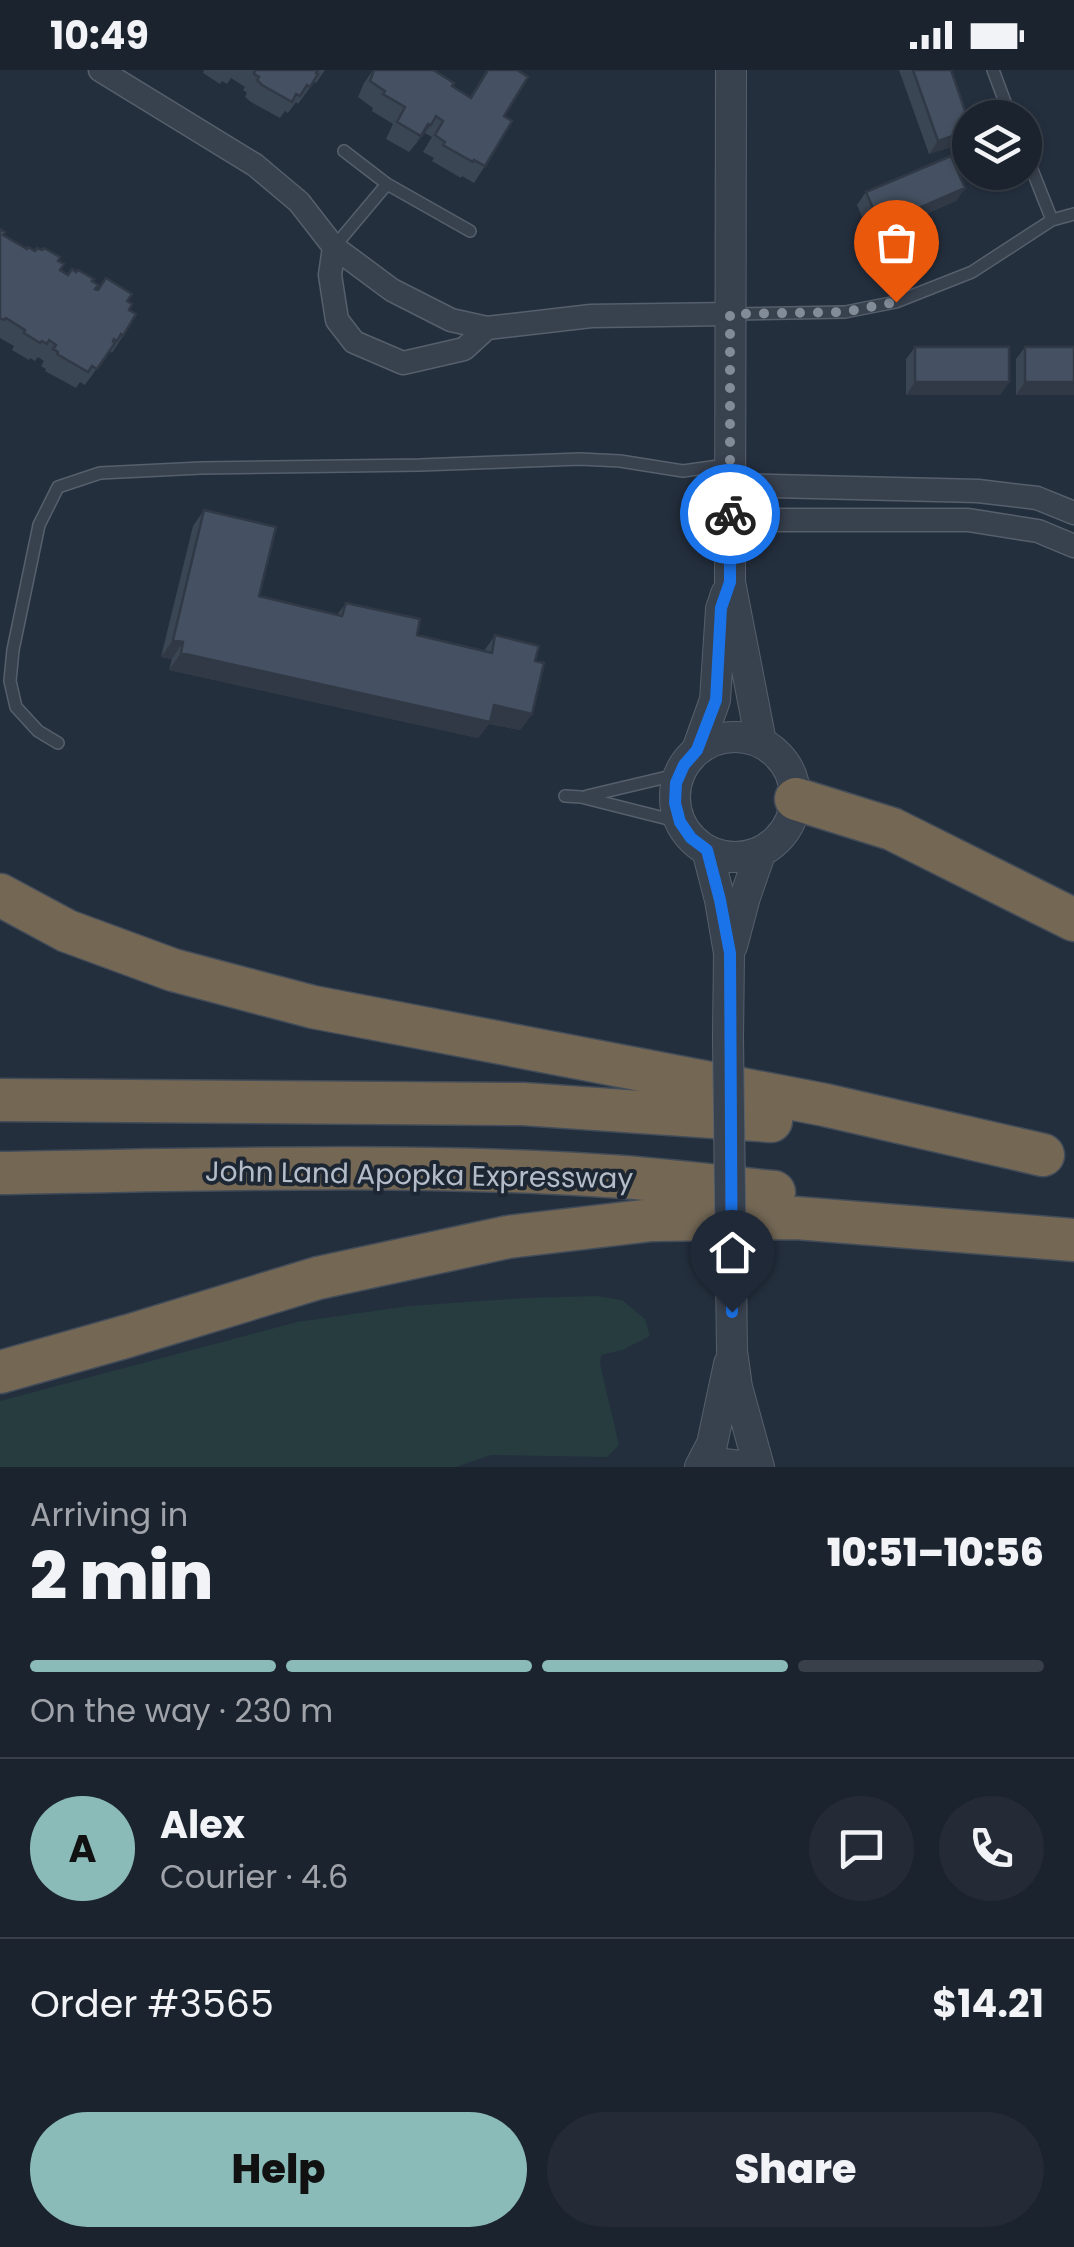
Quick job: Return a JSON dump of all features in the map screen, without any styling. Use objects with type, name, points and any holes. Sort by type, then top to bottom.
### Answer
[{"type":"highway","points":[[796,799],[892,829],[1074,920]]},
{"type":"highway","points":[[0,895],[67,930],[173,970],[313,1007],[825,1105],[1058,1159]]},
{"type":"highway","points":[[0,1100],[523,1104],[871,1131],[1058,1159]]},
{"type":"highway","name":"John Land Apopka Expressway","points":[[0,1172],[334,1169],[594,1175],[928,1209],[1074,1237]]},
{"type":"highway","points":[[0,1372],[318,1278],[544,1233],[652,1220],[796,1218],[1074,1237]]},
{"type":"street","points":[[100,70],[255,165],[299,202],[334,247],[392,290],[451,320],[486,328],[590,316],[730,314]]},
{"type":"street","points":[[730,70],[730,582],[761,742]]},
{"type":"street","points":[[334,247],[330,274],[337,320],[354,342],[403,363],[464,350],[486,328]]},
{"type":"street","points":[[730,475],[881,490],[978,490],[1038,498],[1074,513]]},
{"type":"street","points":[[881,490],[882,521]]},
{"type":"street","points":[[730,520],[968,520],[1038,531],[1073,544]]},
{"type":"street","points":[[688,762],[714,740],[734,736],[771,748],[794,779],[796,799],[786,830],[762,851],[724,856],[691,838],[680,822],[675,803],[676,783],[716,700],[721,608],[730,582]]},
{"type":"street","points":[[707,850],[730,953],[732,1352],[737,1387],[759,1467]]},
{"type":"street","points":[[730,953],[744,897],[762,851]]},
{"type":"street","points":[[700,1467],[712,1444],[732,1352]]},
{"type":"street","points":[[715,1467],[750,1467]]},
{"type":"lane","points":[[993,70],[1005,100]]},
{"type":"lane","points":[[344,150],[387,184],[470,231]]},
{"type":"lane","points":[[334,247],[387,184]]},
{"type":"lane","points":[[1040,190],[1052,220]]},
{"type":"lane","points":[[730,314],[845,312],[896,302],[972,272],[1052,220],[1074,214]]},
{"type":"lane","points":[[58,743],[38,730],[16,706],[10,681],[12,650],[39,525],[58,486],[100,474],[201,468],[580,460],[730,475]]},
{"type":"lane","points":[[581,797],[688,762]]},
{"type":"lane","points":[[565,796],[680,822]]},
{"type":"green space","points":[[597,1296],[622,1300],[645,1319],[650,1336],[601,1355],[619,1445],[607,1457],[491,1455],[456,1467],[0,1467],[0,1401],[297,1322],[409,1306]]},
{"type":"building","points":[[255,70],[318,70],[318,74],[292,102],[262,85]]},
{"type":"building","points":[[374,70],[436,70],[471,98],[488,70],[517,70],[528,77],[504,116],[512,121],[485,166],[443,145],[445,142],[435,135],[443,121],[436,116],[421,136],[397,122],[405,107],[370,81]]},
{"type":"building","points":[[913,70],[951,70],[961,100],[952,100],[952,136],[938,141]]},
{"type":"building","points":[[951,156],[952,190],[960,190],[880,225],[866,192]]},
{"type":"building","points":[[0,229],[5,232],[3,235],[27,249],[44,248],[60,257],[58,261],[64,264],[60,270],[68,275],[72,269],[78,270],[94,279],[98,285],[95,289],[106,278],[132,294],[127,301],[132,304],[129,310],[136,314],[123,336],[114,339],[97,369],[92,366],[88,372],[57,354],[53,349],[56,345],[49,340],[47,344],[40,343],[6,318],[0,318]]},
{"type":"building","points":[[915,347],[1009,347],[1009,382],[915,382]]},
{"type":"building","points":[[1025,347],[1074,347],[1074,382],[1025,382]]},
{"type":"building","points":[[204,510],[276,527],[259,596],[342,616],[346,603],[420,619],[417,635],[492,653],[495,635],[539,646],[535,661],[544,663],[532,714],[494,705],[490,722],[181,653],[183,642],[173,640]]},
{"type":"way so far","points":[[730,514],[730,314],[845,312],[896,302]]},
{"type":"route","points":[[730,514],[730,582],[721,608],[716,700],[697,750],[676,783],[675,803],[680,822],[691,838],[707,850],[730,953],[732,1312]]}]
